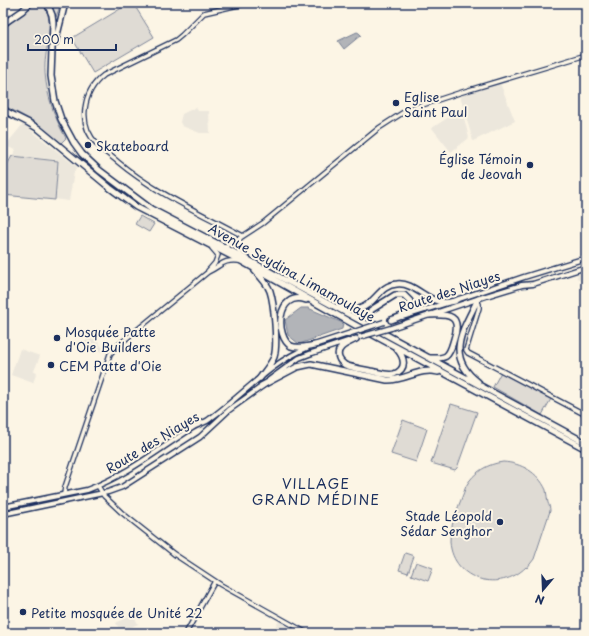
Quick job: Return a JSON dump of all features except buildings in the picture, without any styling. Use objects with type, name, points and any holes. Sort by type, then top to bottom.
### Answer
[{"type":"highway","points":[[3,20],[29,3]]},
{"type":"highway","points":[[3,24],[29,3]]},
{"type":"highway","points":[[51,64],[65,3]]},
{"type":"highway","points":[[48,4],[54,26],[51,64]]},
{"type":"highway","name":"Avenue Seydina Limamoulaye","points":[[51,64],[55,101],[61,119],[74,143],[88,160],[146,205],[224,247],[243,259],[250,266],[448,376],[586,449]]},
{"type":"highway","name":"Avenue Seydina Limamoulaye","points":[[3,110],[39,129],[130,203],[168,225],[243,259],[586,443]]},
{"type":"highway","points":[[250,266],[262,278],[267,286],[271,296],[273,309],[276,349],[274,358],[260,378]]},
{"type":"highway","points":[[333,306],[353,310],[362,308],[384,288],[397,284],[406,285],[439,302],[455,301]]},
{"type":"highway","points":[[376,330],[369,319],[371,310],[395,295],[404,295],[410,302],[410,308],[405,314],[391,320]]},
{"type":"highway","points":[[316,345],[300,347],[290,345],[283,334],[281,315],[285,305],[296,299],[303,299],[320,305]]},
{"type":"highway","points":[[477,300],[468,318],[460,341],[458,355],[459,360],[465,370],[488,390]]},
{"type":"highway","points":[[426,357],[439,358],[447,355],[457,328],[456,322],[452,317],[445,314],[429,315]]},
{"type":"highway","points":[[358,338],[344,344],[340,349],[338,354],[342,362],[346,365],[387,374],[398,372],[404,363],[402,355],[394,345]]},
{"type":"highway","points":[[261,386],[297,367],[311,364],[387,380],[398,380],[425,371],[434,371],[448,376]]},
{"type":"main road","name":"Route des Niayes","points":[[3,507],[87,490],[98,486],[130,468],[194,427],[211,419],[260,378],[288,358],[316,345],[586,258]]},
{"type":"main road","name":"Route des Niayes","points":[[3,514],[116,490],[122,487],[200,437],[229,410],[278,372],[299,358],[522,285],[533,284],[586,267]]},
{"type":"street","points":[[242,237],[141,180],[129,171],[92,138],[86,124],[85,112],[86,101],[90,90],[104,75],[176,40],[204,13],[247,3]]},
{"type":"street","points":[[224,247],[242,237],[281,209],[379,128],[408,110],[586,55]]},
{"type":"street","points":[[64,494],[69,474],[110,354],[116,347],[208,272],[224,262],[243,259],[238,247],[242,237]]},
{"type":"street","points":[[206,243],[218,255],[208,272]]},
{"type":"street","points":[[477,300],[479,308],[466,350],[468,353],[586,415]]},
{"type":"street","name":"Route des Niayes","points":[[98,486],[102,493]]},
{"type":"street","points":[[102,493],[121,512],[164,547],[215,581],[307,633]]},
{"type":"street","points":[[186,633],[215,581]]},
{"type":"shaded area","points":[[36,3],[48,3],[45,7],[49,21],[49,35],[45,73],[48,93],[54,112],[66,138],[61,143],[33,121],[3,105],[3,29]]},
{"type":"shaded area","points":[[51,3],[61,3],[56,17]]},
{"type":"shaded area","points":[[130,3],[133,3],[154,37],[93,73],[72,38]]},
{"type":"shaded area","points":[[357,32],[361,35],[344,49],[338,41]]},
{"type":"shaded area","points":[[500,83],[515,121],[473,141],[460,96]]},
{"type":"shaded area","points":[[196,107],[198,111],[209,111],[210,133],[200,133],[182,126],[180,122],[182,114]]},
{"type":"shaded area","points":[[462,110],[469,138],[451,152],[432,128],[458,111]]},
{"type":"shaded area","points":[[23,124],[77,167],[74,172],[69,201],[55,199],[58,160],[12,156],[16,150],[5,146]]},
{"type":"shaded area","points":[[12,156],[58,161],[55,200],[3,195],[3,172]]},
{"type":"shaded area","points":[[140,216],[154,224],[149,232],[135,224]]},
{"type":"shaded area","points":[[586,270],[586,284],[577,278],[578,273]]},
{"type":"shaded area","points":[[301,308],[308,308],[343,323],[342,329],[299,344],[288,335],[285,320]]},
{"type":"shaded area","points":[[93,335],[104,350],[102,352],[81,345]]},
{"type":"shaded area","points":[[20,349],[40,356],[34,371],[37,372],[33,383],[11,375]]},
{"type":"shaded area","points":[[501,372],[551,399],[542,415],[493,387]]},
{"type":"shaded area","points":[[451,404],[477,412],[455,470],[431,463]]},
{"type":"shaded area","points":[[403,420],[427,429],[416,462],[391,454]]},
{"type":"shaded area","name":"Stade Léopold Sédar Senghor","points":[[503,462],[516,464],[534,473],[546,490],[550,511],[534,559],[527,568],[526,567],[515,575],[504,580],[491,581],[479,579],[469,574],[459,566],[453,555],[450,535],[451,528],[469,481],[486,467]]},
{"type":"shaded area","points":[[405,553],[414,556],[408,573],[399,570]]},
{"type":"shaded area","points":[[416,562],[433,568],[428,581],[411,575]]},
{"type":"shaded area","points":[[133,614],[138,624],[127,629],[118,627],[116,623]]},
{"type":"shaded area","points":[[280,620],[298,633],[270,633]]},
{"type":"place","name":"Eglise Saint Paul","points":[[396,103]]},
{"type":"place","name":"Skateboard","points":[[88,145]]},
{"type":"place","name":"Église Témoin de Jeovah","points":[[530,165]]},
{"type":"place","name":"Mosquée Patte d'Oie Builders","points":[[57,338]]},
{"type":"place","name":"CEM Patte d'Oie","points":[[51,365]]},
{"type":"place","name":"Stade Léopold Sédar Senghor","points":[[500,522]]},
{"type":"place","name":"Petite mosquée de Unité 22","points":[[23,612]]},
{"type":"district","name":"VILLAGE GRAND MÉDINE","points":[[316,492]]}]
